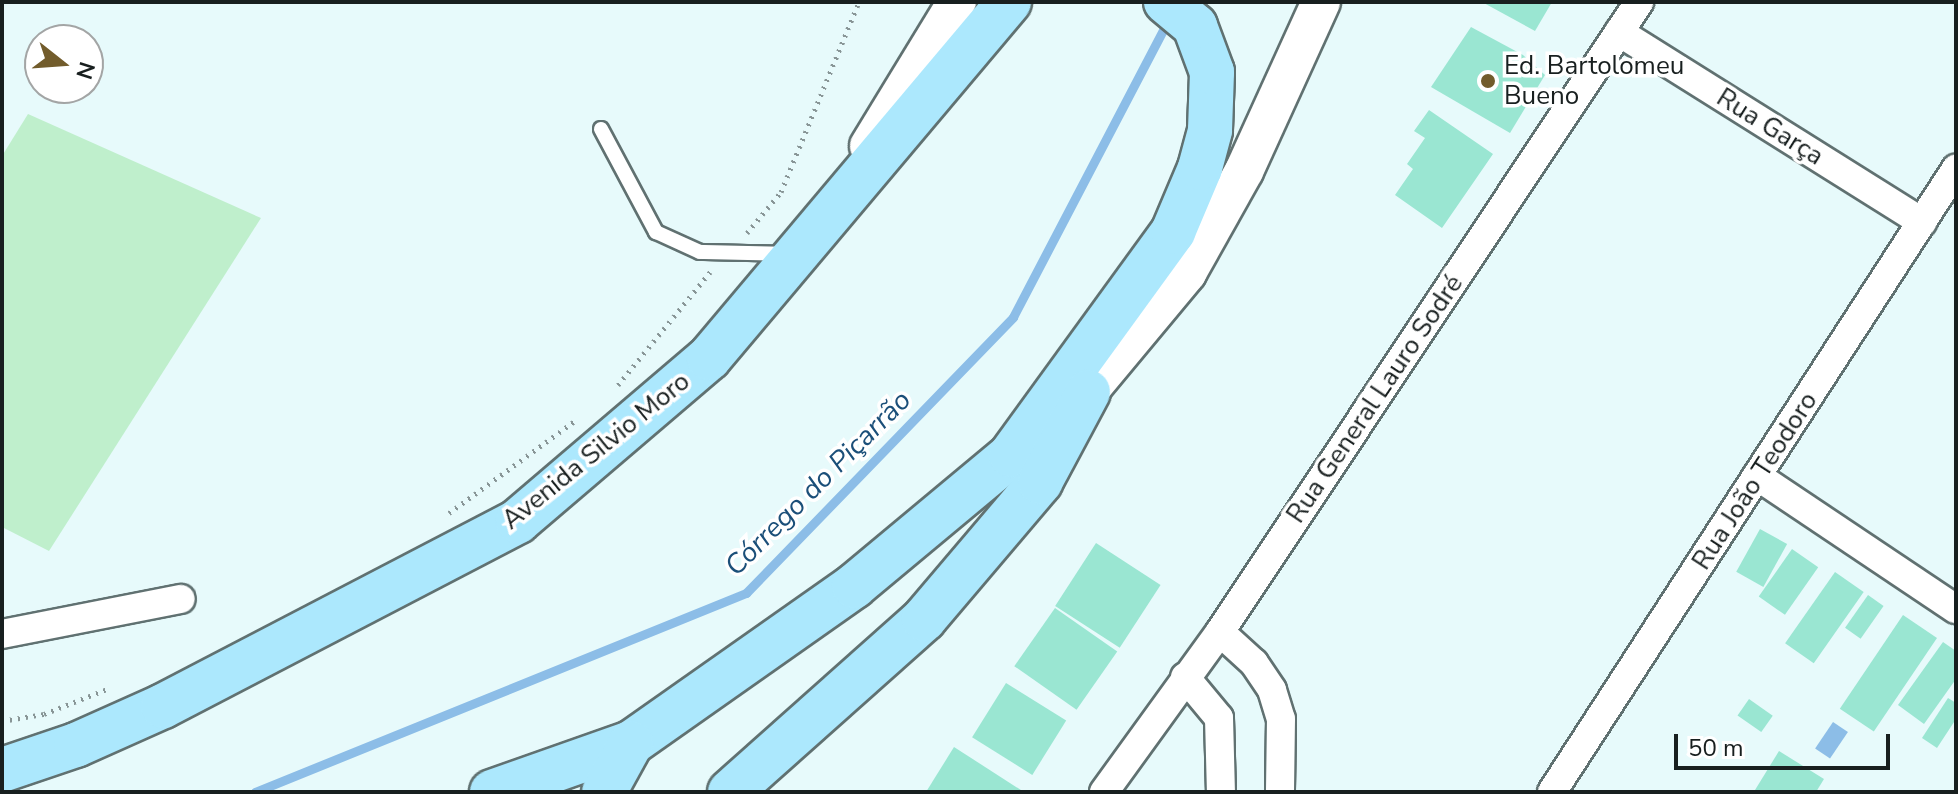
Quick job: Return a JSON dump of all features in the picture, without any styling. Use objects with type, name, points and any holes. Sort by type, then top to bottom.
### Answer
[{"type":"main road","name":"Avenida Silvio Moro","points":[[2,770],[76,745],[324,624],[518,521],[709,358],[809,244],[957,2]]},
{"type":"main road","points":[[809,244],[1009,2]]},
{"type":"main road","points":[[1011,455],[1173,232],[1210,130],[1212,72],[1207,53],[1195,26],[1166,2]]},
{"type":"main road","points":[[730,792],[924,619],[1040,482],[1088,392],[1205,244],[1276,106],[1321,2]]},
{"type":"main road","points":[[492,792],[631,743],[854,586],[1088,392]]},
{"type":"main road","points":[[604,792],[631,743]]},
{"type":"main road","points":[[2,747],[76,745]]},
{"type":"street","name":"Rua General Lauro Sodré","points":[[1104,792],[1220,632],[1639,2]]},
{"type":"street","name":"Rua Garça","points":[[1619,32],[1922,222]]},
{"type":"street","name":"Rua João Teodoro","points":[[1552,792],[1956,169]]},
{"type":"street","points":[[1757,476],[1956,609]]},
{"type":"street","points":[[2,634],[181,599]]},
{"type":"street","points":[[1220,632],[1254,663],[1272,690],[1281,719],[1280,792]]},
{"type":"street","points":[[1185,677],[1219,718],[1221,792]]},
{"type":"lane","points":[[601,129],[656,232],[700,252],[728,253],[809,244]]},
{"type":"path","points":[[609,396],[781,192],[859,2]]},
{"type":"path","points":[[445,516],[584,414]]},
{"type":"path","points":[[2,721],[44,714],[112,687]]},
{"type":"green space","points":[[28,114],[261,218],[49,551],[2,527],[2,156]]},
{"type":"water","points":[[1833,722],[1848,732],[1830,759],[1815,749]]},
{"type":"building","points":[[1482,2],[1552,2],[1535,31]]},
{"type":"building","name":"Ed. Bartolomeu Bueno","points":[[1471,27],[1523,55],[1545,75],[1510,133],[1431,87]]},
{"type":"building","points":[[1429,110],[1493,154],[1442,228],[1395,195],[1413,169],[1407,164],[1425,138],[1414,131]]},
{"type":"building","points":[[1760,529],[1787,544],[1763,587],[1736,572]]},
{"type":"building","points":[[1096,543],[1161,585],[1120,648],[1055,606]]},
{"type":"building","points":[[1792,549],[1818,567],[1785,615],[1759,597]]},
{"type":"building","points":[[1835,572],[1864,592],[1814,663],[1785,643]]},
{"type":"building","points":[[1868,595],[1884,606],[1861,639],[1845,628]]},
{"type":"building","points":[[1055,608],[1117,652],[1077,710],[1014,666]]},
{"type":"building","points":[[1903,615],[1937,638],[1874,732],[1840,709]]},
{"type":"building","points":[[1943,642],[1956,651],[1956,679],[1924,724],[1898,705]]},
{"type":"building","points":[[1006,683],[1066,721],[1032,775],[972,737]]},
{"type":"building","points":[[1948,698],[1956,703],[1956,719],[1937,748],[1922,738]]},
{"type":"building","points":[[1749,699],[1773,716],[1761,732],[1738,715]]},
{"type":"building","points":[[954,747],[1024,792],[926,792]]},
{"type":"building","points":[[1779,751],[1824,779],[1816,792],[1755,790]]},
{"type":"waterway","name":"Córrego do Piçarrão","points":[[255,792],[746,593],[1013,317],[1168,20]]},
{"type":"place","name":"Ed. Bartolomeu Bueno","points":[[1488,81]]}]
